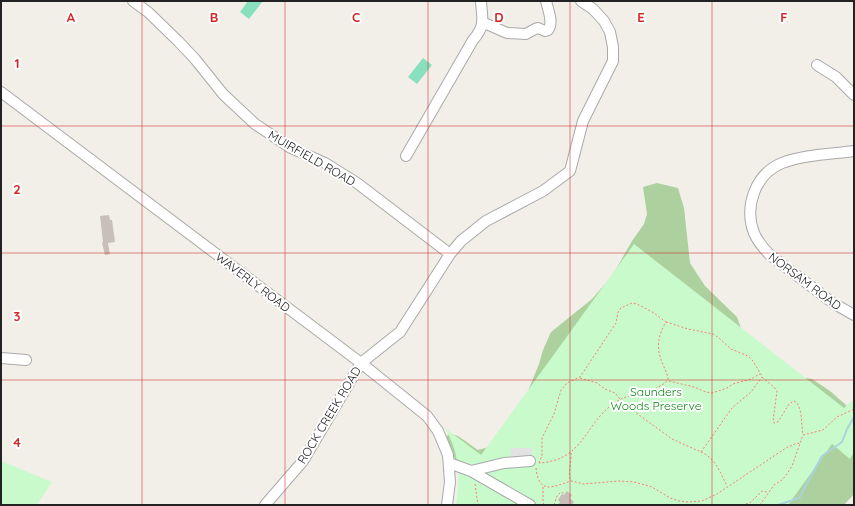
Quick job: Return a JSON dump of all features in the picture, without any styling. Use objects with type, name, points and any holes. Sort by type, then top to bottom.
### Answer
[{"type":"street","name":"MUIRFIELD ROAD","points":[[133,1],[148,12],[178,41],[195,59],[223,94],[255,124],[291,148],[325,163],[357,183],[450,254]]},
{"type":"street","points":[[406,156],[473,40],[480,32],[482,22],[481,1]]},
{"type":"street","points":[[482,22],[507,32],[526,34],[538,28],[545,31],[548,30],[550,26],[550,17],[546,1]]},
{"type":"street","name":"ROCK CREEK ROAD","points":[[265,505],[303,461],[361,363],[400,332],[450,254],[461,241],[486,221],[544,191],[570,171],[583,121],[614,61],[614,47],[610,32],[604,21],[593,9],[581,1]]},
{"type":"street","points":[[817,65],[836,78],[854,95]]},
{"type":"street","name":"WAVERLY ROAD","points":[[1,92],[361,363],[430,420],[443,440],[449,463],[450,482],[447,505]]},
{"type":"street","name":"NORSAM ROAD","points":[[854,151],[799,158],[780,164],[766,174],[759,182],[750,207],[754,234],[767,252],[833,303],[854,315]]},
{"type":"street","points":[[1,358],[26,360]]},
{"type":"street","points":[[449,463],[473,472],[530,505]]},
{"type":"street","points":[[473,472],[504,463],[536,463]]},
{"type":"path","points":[[760,505],[774,484],[782,480],[792,466],[800,444],[803,435],[800,407],[797,402],[794,401],[789,404],[778,422],[774,423],[777,391],[760,374],[757,366],[748,356],[732,349],[720,338],[713,334],[688,329],[666,322],[654,313],[632,303],[621,308],[618,312],[616,323],[580,377],[567,383],[561,390],[554,414],[542,438],[543,452],[536,463],[536,474],[539,481],[543,486],[548,488],[571,481],[584,484],[619,481],[634,482],[652,487],[670,498],[688,502],[702,501],[717,494],[786,448],[796,443],[800,444]]},
{"type":"path","points":[[666,322],[660,331],[658,346],[659,354],[668,380]]},
{"type":"path","points":[[668,380],[712,393],[727,388],[733,384],[751,379],[760,374]]},
{"type":"path","points":[[701,452],[732,408],[751,392],[762,376]]},
{"type":"path","points":[[580,377],[597,383],[605,389],[615,393],[624,404],[672,439],[709,456],[716,463],[727,486]]},
{"type":"path","points":[[536,463],[554,461],[571,452],[584,439],[605,411],[620,399],[653,390],[665,384],[668,380]]},
{"type":"path","points":[[803,435],[823,430],[837,417],[854,409]]},
{"type":"path","points":[[571,452],[572,459],[569,476],[571,481]]},
{"type":"path","points":[[473,472],[478,505]]},
{"type":"path","points":[[543,486],[542,501],[544,505]]},
{"type":"path","points":[[742,505],[750,503],[762,491],[768,492]]},
{"type":"path","points":[[554,505],[559,494],[561,492],[565,494]]},
{"type":"green space","points":[[248,1],[263,1],[249,19],[240,12]]},
{"type":"green space","points":[[423,58],[432,65],[417,84],[408,77]]},
{"type":"green space","name":"Saunders Woods Preserve","points":[[657,183],[678,188],[684,208],[690,263],[705,286],[737,317],[745,339],[793,376],[812,379],[830,391],[846,405],[854,430],[854,494],[844,505],[584,505],[546,424],[466,463],[455,459],[446,438],[449,433],[458,436],[478,450],[489,447],[528,391],[551,332],[592,299],[612,276],[632,241],[644,224],[647,214],[643,187]]},
{"type":"green space","name":"Saunders Woods Preserve","points":[[634,244],[844,408],[854,399],[854,452],[850,459],[832,444],[788,505],[456,505],[458,465],[454,447],[445,428],[481,455]]},
{"type":"green space","points":[[1,461],[52,482],[37,505],[1,505]]},
{"type":"shaded area","points":[[511,448],[532,448],[531,460],[511,465]]},
{"type":"building","points":[[109,215],[110,220],[112,220],[115,242],[108,243],[110,254],[105,255],[102,243],[100,216]]},
{"type":"building","points":[[567,491],[572,495],[570,498],[574,502],[572,505],[558,505],[560,502],[558,500],[562,494],[564,495]]},
{"type":"waterway","points":[[778,505],[799,498],[822,456],[842,442],[854,417]]}]
